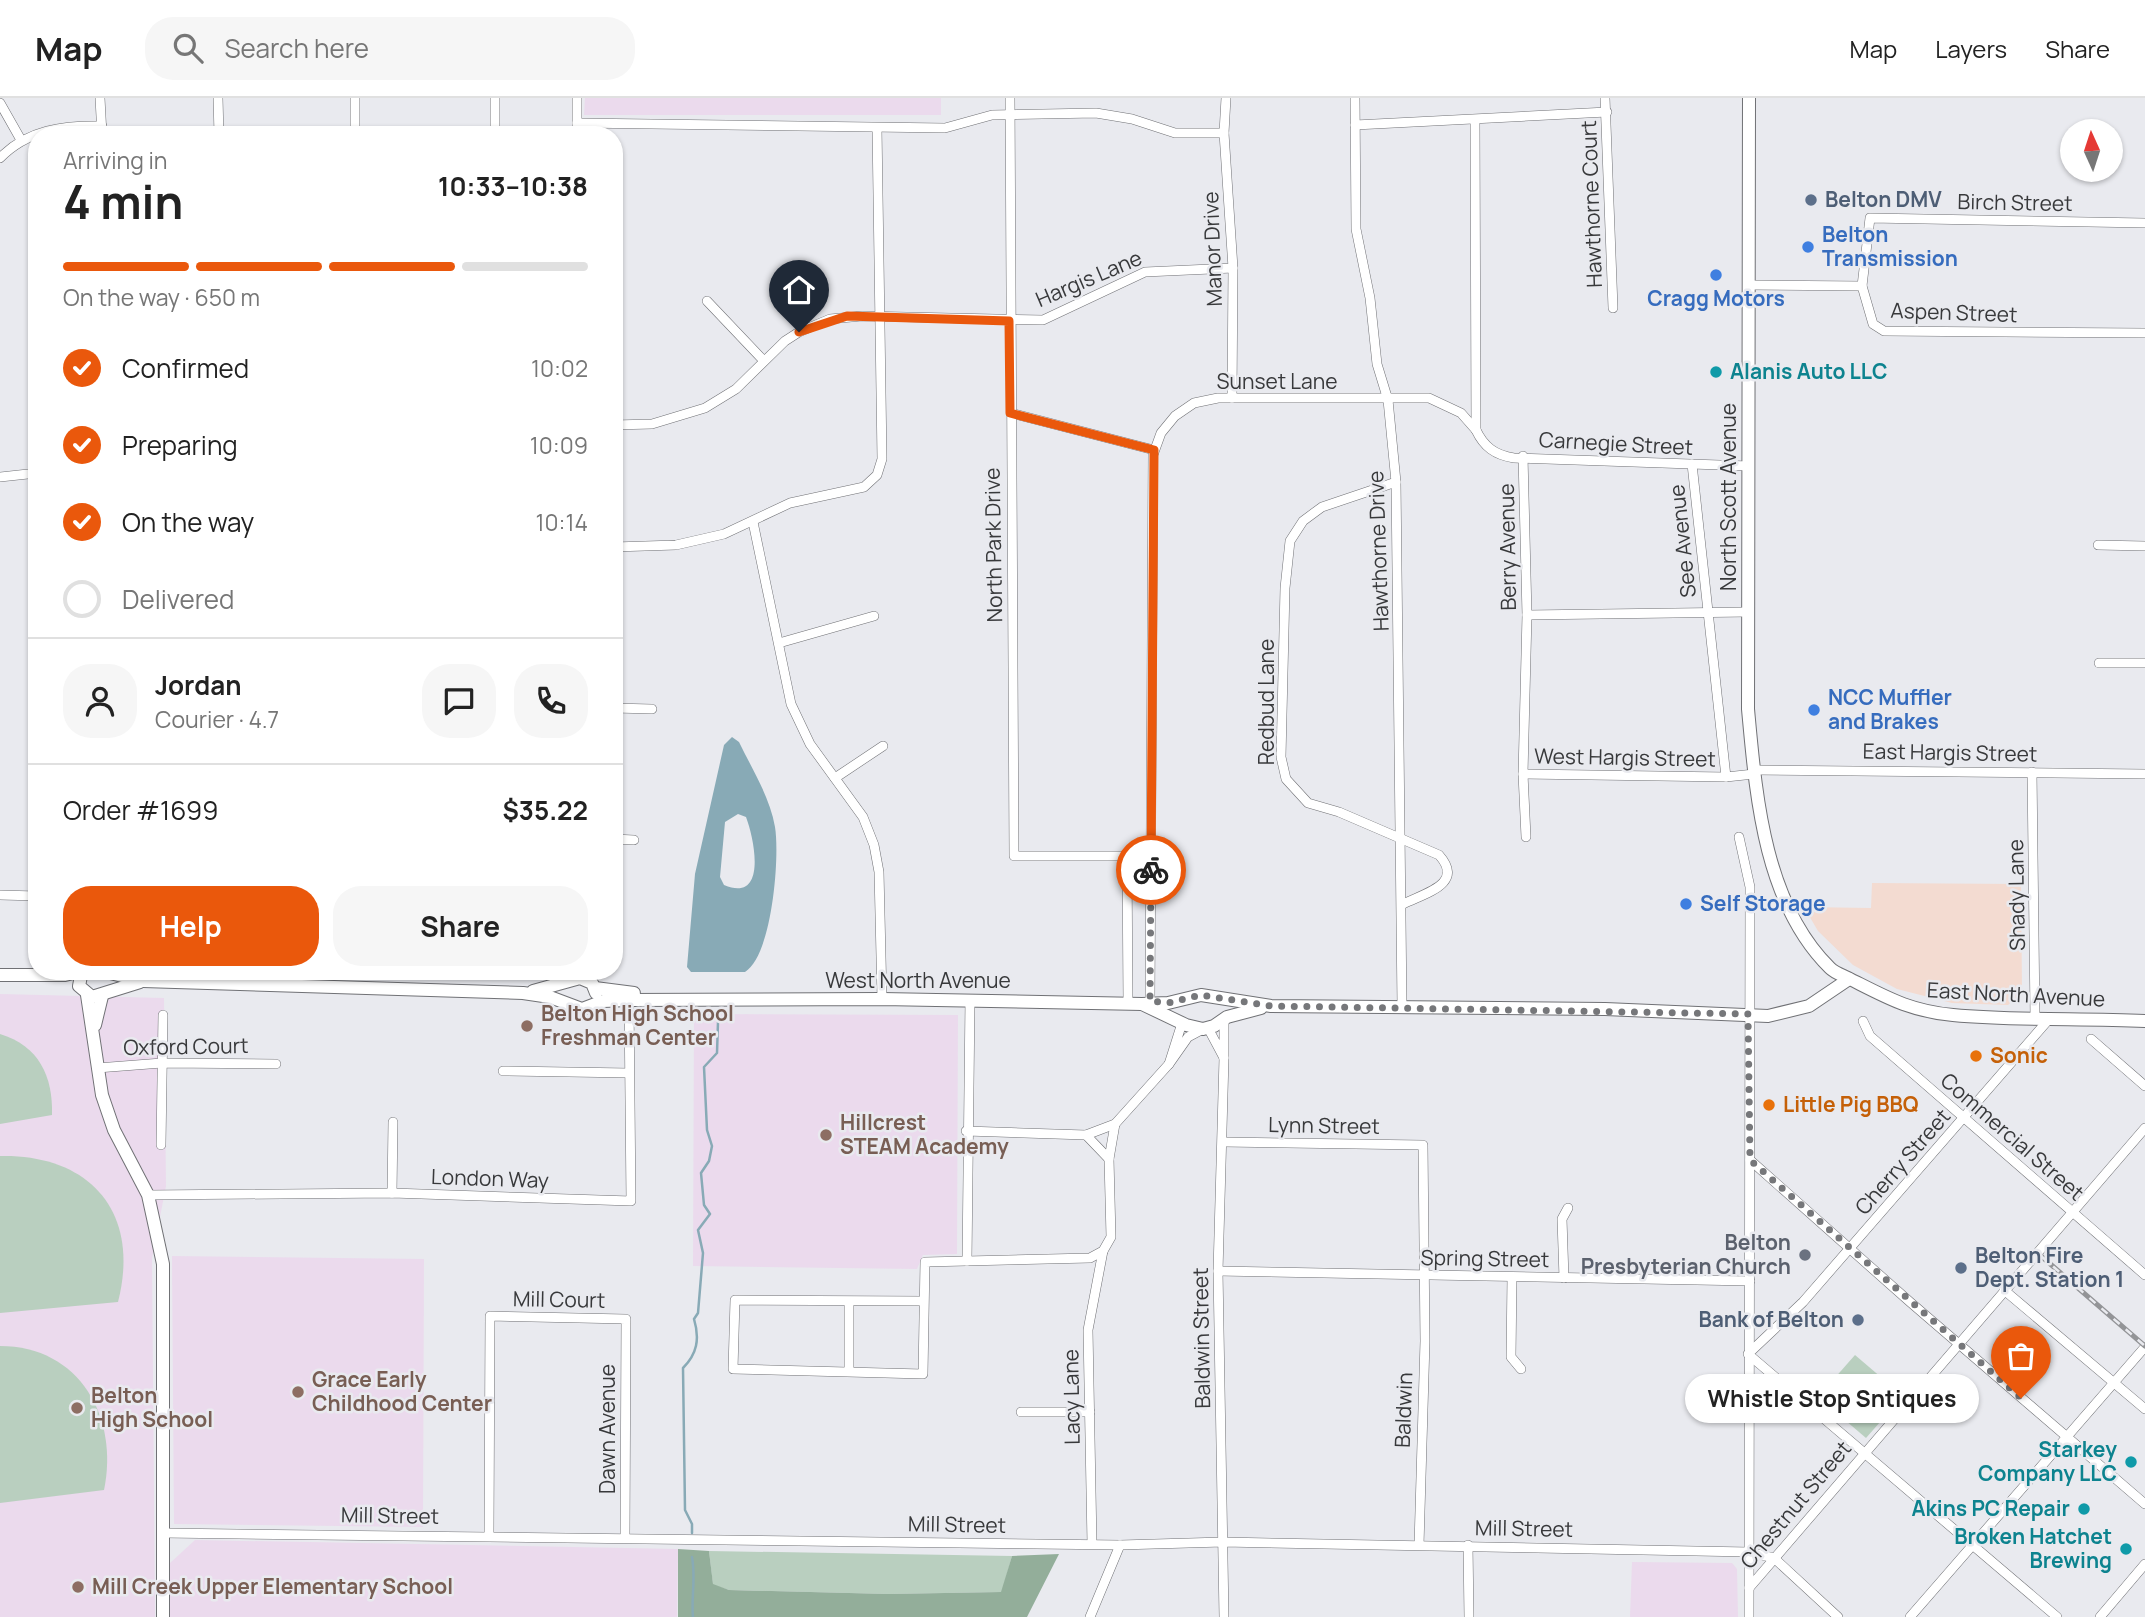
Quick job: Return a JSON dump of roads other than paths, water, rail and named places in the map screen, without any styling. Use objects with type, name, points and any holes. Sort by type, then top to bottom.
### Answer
[{"type":"main road","name":"North Scott Avenue","points":[[1749,98],[1748,709],[1754,772],[1768,851],[1783,896],[1822,960],[1832,971],[1849,979]]},
{"type":"main road","points":[[0,975],[28,975]]},
{"type":"main road","name":"West North Avenue","points":[[139,980],[523,993],[582,1009],[591,1005],[629,1000],[669,1002],[694,999],[882,999],[1128,1003],[1181,1001],[1201,995],[1224,1001],[1271,1006],[1402,1006],[1768,1016],[1797,1010],[1829,994],[1849,979]]},
{"type":"main road","name":"East North Avenue","points":[[1849,979],[1879,996],[1916,1009],[1953,1015],[2145,1021]]},
{"type":"main road","points":[[82,980],[94,1032],[97,1068],[114,1130],[148,1195],[163,1264],[163,1617]]},
{"type":"main road","name":"West North Avenue","points":[[105,993],[111,980]]},
{"type":"main road","name":"West North Avenue","points":[[523,993],[562,980]]},
{"type":"main road","points":[[569,1004],[565,994],[572,980]]},
{"type":"main road","name":"West North Avenue","points":[[0,982],[105,993],[143,981]]},
{"type":"main road","name":"West North Avenue","points":[[591,981],[694,999]]},
{"type":"main road","points":[[591,981],[596,997],[591,1005]]},
{"type":"main road","points":[[94,1032],[105,993]]},
{"type":"main road","points":[[1181,1001],[1177,1010],[1181,1021]]},
{"type":"main road","points":[[1224,1001],[1225,1019]]},
{"type":"main road","name":"West North Avenue","points":[[1146,1002],[1181,1021],[1205,1028],[1225,1019],[1271,1006]]},
{"type":"street","points":[[100,98],[102,126]]},
{"type":"street","points":[[218,98],[219,126]]},
{"type":"street","points":[[355,98],[355,126]]},
{"type":"street","points":[[495,98],[495,126]]},
{"type":"street","points":[[577,98],[577,123],[945,128],[975,117],[1096,113],[1123,117],[1188,135],[1224,133]]},
{"type":"street","name":"North Park Drive","points":[[1010,98],[1009,321],[1014,856],[1151,856]]},
{"type":"street","name":"Manor Drive","points":[[1226,98],[1224,133],[1233,268],[1232,398]]},
{"type":"street","name":"Hawthorne Drive","points":[[1355,98],[1356,229],[1370,298],[1377,364],[1388,400],[1396,482],[1403,904],[1402,1006]]},
{"type":"street","name":"Hawthorne Court","points":[[1605,98],[1613,308]]},
{"type":"street","points":[[0,103],[21,140]]},
{"type":"street","points":[[1355,125],[1475,121],[1607,112]]},
{"type":"street","points":[[1475,121],[1476,430]]},
{"type":"street","points":[[623,547],[688,543],[753,522],[802,500],[864,486],[877,475],[882,459],[877,128]]},
{"type":"street","points":[[0,158],[21,140],[28,138]]},
{"type":"street","name":"Birch Street","points":[[1862,286],[1870,218],[2145,223]]},
{"type":"street","name":"Hargis Lane","points":[[623,425],[652,424],[688,415],[736,389],[785,341],[814,324],[847,316],[1030,322],[1056,316],[1145,272],[1233,268]]},
{"type":"street","name":"Aspen Street","points":[[1749,285],[1862,286],[1874,324],[1884,331],[2145,333]]},
{"type":"street","points":[[707,301],[764,362]]},
{"type":"street","name":"Sunset Lane","points":[[1154,450],[1168,423],[1184,409],[1206,399],[1388,400],[1418,397],[1441,401],[1461,413],[1476,430]]},
{"type":"street","points":[[1010,413],[1154,450],[1151,856],[1146,1002]]},
{"type":"street","name":"Berry Avenue","points":[[1476,430],[1481,441],[1495,453],[1523,456],[1527,615],[1523,774],[1526,837]]},
{"type":"street","name":"Carnegie Street","points":[[1523,456],[1749,466]]},
{"type":"street","name":"See Avenue","points":[[1692,464],[1708,615]]},
{"type":"street","points":[[0,477],[28,473]]},
{"type":"street","name":"Redbud Lane","points":[[1396,482],[1322,507],[1303,520],[1290,541],[1285,588],[1281,757],[1292,788],[1308,803],[1402,839],[1439,855],[1447,863],[1449,873],[1444,883],[1403,904]]},
{"type":"street","points":[[753,522],[779,643],[785,687],[795,714],[810,744],[863,817],[874,845],[879,872],[882,999]]},
{"type":"street","points":[[2098,545],[2145,547]]},
{"type":"street","points":[[1527,615],[1708,615],[1748,612]]},
{"type":"street","points":[[1708,615],[1726,777]]},
{"type":"street","points":[[779,643],[874,616]]},
{"type":"street","points":[[2099,663],[2145,663]]},
{"type":"street","points":[[623,708],[652,709]]},
{"type":"street","points":[[835,778],[883,746]]},
{"type":"street","name":"East Hargis Street","points":[[1726,777],[1754,772],[2145,774]]},
{"type":"street","name":"Shady Lane","points":[[2032,772],[2035,1017]]},
{"type":"street","name":"West Hargis Street","points":[[1523,774],[1726,777]]},
{"type":"street","points":[[1739,837],[1750,887],[1749,1617]]},
{"type":"street","points":[[623,839],[634,840]]},
{"type":"street","points":[[1127,856],[1128,1003]]},
{"type":"street","points":[[0,895],[28,896]]},
{"type":"street","name":"London Way","points":[[148,1195],[392,1193],[631,1200],[629,1000]]},
{"type":"street","points":[[967,1261],[966,1131],[970,1000]]},
{"type":"street","points":[[161,1144],[163,1015]]},
{"type":"street","name":"Cherry Street","points":[[1748,1354],[1803,1302],[2050,1018]]},
{"type":"street","name":"Baldwin Street","points":[[1224,1617],[1218,1271],[1224,1142],[1225,1019]]},
{"type":"street","points":[[1169,1064],[1181,1021]]},
{"type":"street","name":"Commercial Street","points":[[1863,1021],[1870,1036],[2145,1275]]},
{"type":"street","points":[[966,1131],[1086,1135],[1115,1124],[1169,1064],[1188,1037],[1205,1028]]},
{"type":"street","name":"Baldwin Street","points":[[1205,1028],[1224,1058]]},
{"type":"street","points":[[2091,1039],[2145,1086]]},
{"type":"street","name":"Oxford Court","points":[[97,1068],[162,1063],[276,1064]]},
{"type":"street","points":[[503,1071],[629,1073]]},
{"type":"street","points":[[392,1193],[393,1122]]},
{"type":"street","name":"Lacy Lane","points":[[1092,1545],[1088,1330],[1103,1251],[1111,1237],[1110,1159],[1115,1124]]},
{"type":"street","name":"Chestnut Street","points":[[1749,1588],[1864,1451],[2145,1128]]},
{"type":"street","points":[[1086,1135],[1110,1159]]},
{"type":"street","name":"Lynn Street","points":[[1224,1142],[1423,1145]]},
{"type":"street","name":"Baldwin","points":[[1419,1545],[1425,1341],[1423,1145]]},
{"type":"street","points":[[1750,1160],[2145,1504]]},
{"type":"street","points":[[1564,1278],[1562,1219],[1569,1208]]},
{"type":"street","points":[[923,1301],[849,1303],[735,1300],[733,1369],[923,1374],[925,1262],[1090,1258],[1103,1251]]},
{"type":"street","name":"Spring Street","points":[[1218,1271],[1750,1281]]},
{"type":"street","points":[[1512,1277],[1511,1357],[1521,1369]]},
{"type":"street","points":[[2004,1290],[2145,1409]]},
{"type":"street","points":[[849,1303],[849,1370]]},
{"type":"street","name":"Mill Court","points":[[489,1535],[490,1316],[626,1319]]},
{"type":"street","name":"Dawn Avenue","points":[[625,1538],[626,1319]]},
{"type":"street","points":[[1910,1617],[2145,1347]]},
{"type":"street","points":[[1748,1354],[2057,1617]]},
{"type":"street","points":[[1021,1412],[1090,1412]]},
{"type":"street","name":"Mill Street","points":[[163,1533],[489,1535],[1092,1545],[1223,1542],[1468,1545],[1749,1552],[1774,1558]]},
{"type":"street","points":[[1090,1617],[1120,1545]]},
{"type":"street","points":[[1468,1545],[1469,1617]]},
{"type":"street","points":[[1774,1558],[1838,1617]]},
{"type":"street","points":[[2100,1617],[2145,1564]]},
{"type":"water","points":[[732,737],[739,742],[773,816],[776,860],[772,905],[762,947],[745,972],[691,972],[687,967],[695,874],[724,745]],"holes":[[[738,814],[746,817],[754,854],[752,878],[747,885],[738,888],[724,885],[720,877],[725,822]]]},
{"type":"waterway","points":[[692,1533],[692,1524],[685,1510],[683,1368],[694,1352],[697,1340],[694,1319],[698,1313],[703,1253],[698,1230],[710,1214],[704,1205],[701,1173],[709,1161],[712,1146],[707,1130],[704,1067],[717,1053],[718,1022]]},
{"type":"waterway","points":[[692,1557],[693,1617]]},
{"type":"railway","points":[[2041,1256],[2145,1346]]},
{"type":"place","name":"Belton DMV","points":[[1811,200]]},
{"type":"place","name":"Belton Transmission","points":[[1808,247]]},
{"type":"place","name":"Cragg Motors","points":[[1716,275]]},
{"type":"place","name":"Alanis Auto LLC","points":[[1716,372]]},
{"type":"place","name":"NCC Muffler and Brakes","points":[[1814,710]]},
{"type":"place","name":"Self Storage","points":[[1686,904]]},
{"type":"place","name":"Belton High School Freshman Center","points":[[527,1026]]},
{"type":"place","name":"Sonic","points":[[1976,1056]]},
{"type":"place","name":"Little Pig BBQ","points":[[1769,1105]]},
{"type":"place","name":"Hillcrest STEAM Academy","points":[[826,1135]]},
{"type":"place","name":"Belton Presbyterian Church","points":[[1805,1255]]},
{"type":"place","name":"Belton Fire Dept. Station 1","points":[[1961,1268]]},
{"type":"place","name":"Bank of Belton","points":[[1858,1320]]},
{"type":"place","name":"Grace Early Childhood Center","points":[[298,1392]]},
{"type":"place","name":"Whistle Stop Sntiques","points":[[2021,1398]]},
{"type":"place","name":"Belton High School","points":[[77,1408]]},
{"type":"place","name":"Starkey Company LLC","points":[[2131,1462]]},
{"type":"place","name":"Akins PC Repair","points":[[2084,1509]]},
{"type":"place","name":"Broken Hatchet Brewing","points":[[2126,1549]]},
{"type":"place","name":"Mill Creek Upper Elementary School","points":[[78,1587]]}]
